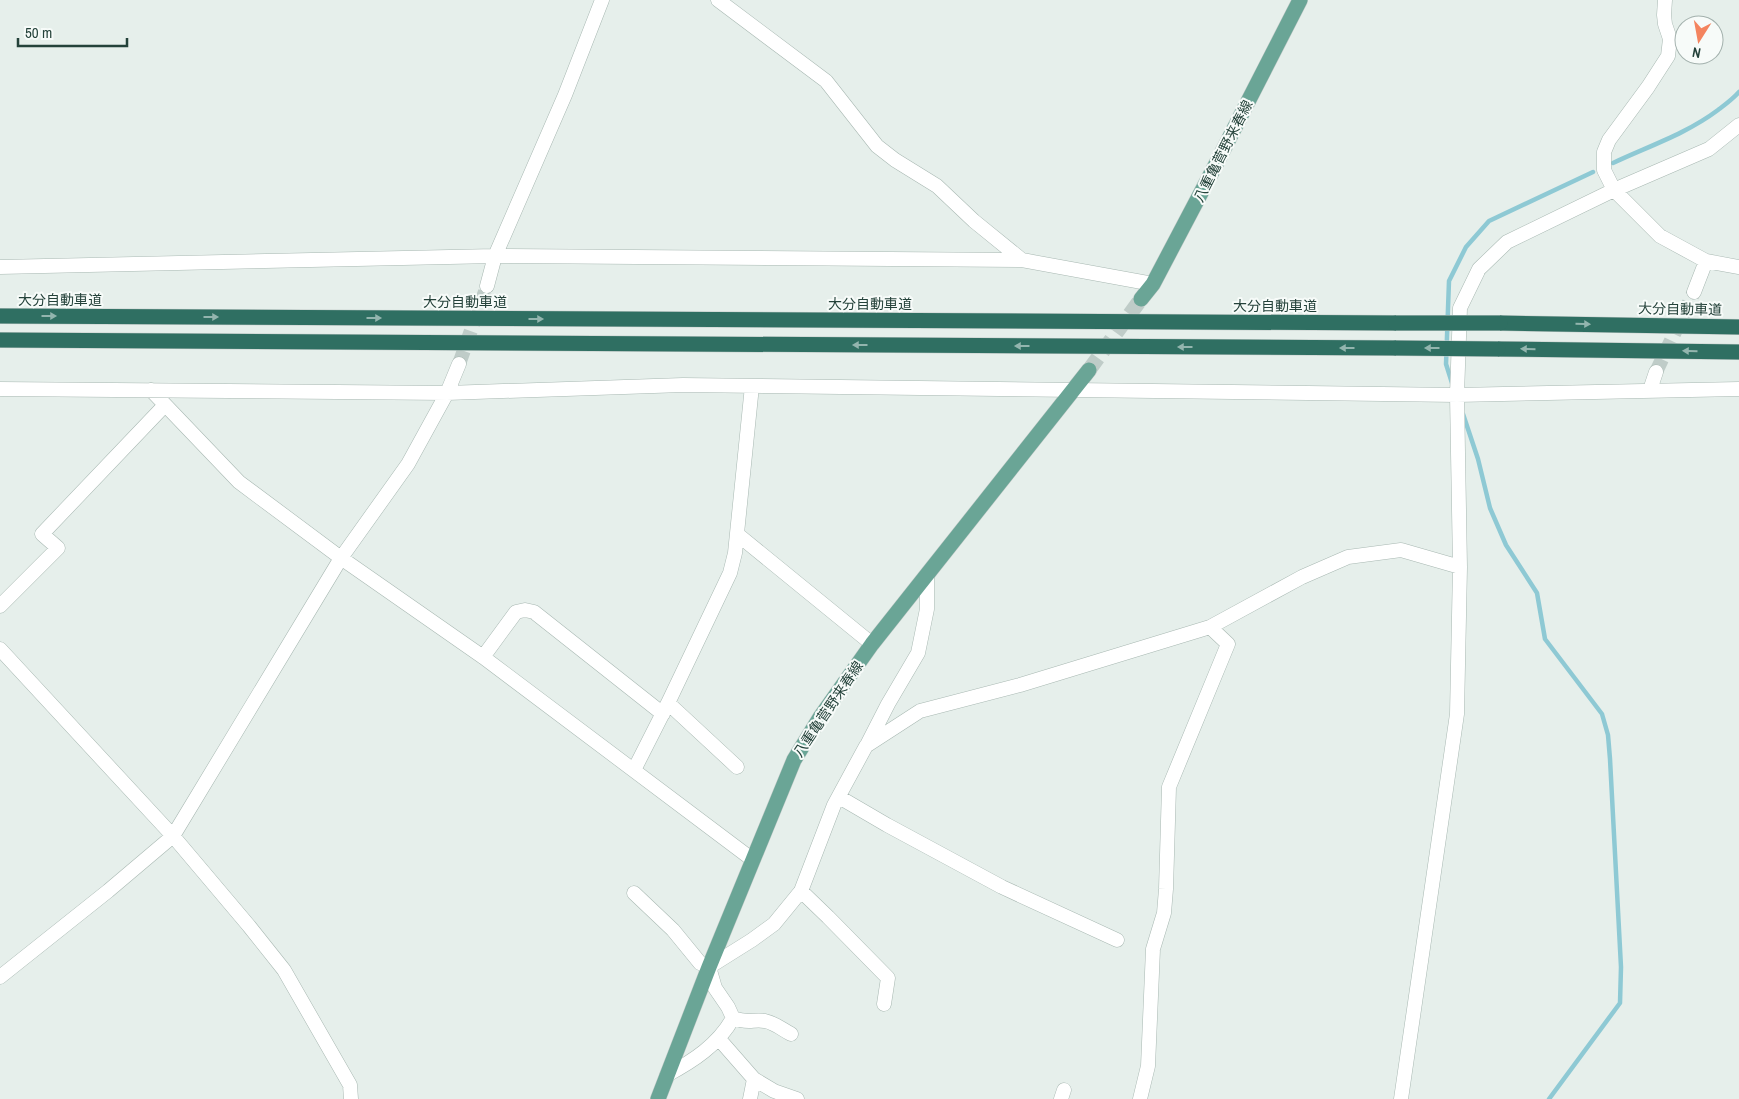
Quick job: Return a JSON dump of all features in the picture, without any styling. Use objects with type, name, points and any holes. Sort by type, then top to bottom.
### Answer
[{"type":"highway","name":"大分自動車道","points":[[0,316],[1500,323],[1739,326]]},
{"type":"highway","points":[[0,340],[1396,348],[1739,352]]},
{"type":"main road","name":"八重亀菅野来春線","points":[[1141,299],[1152,284],[1214,168],[1300,0]]},
{"type":"main road","name":"八重亀菅野来春線","points":[[658,1099],[709,967],[794,760],[821,716],[872,644],[1089,370]]},
{"type":"street","points":[[487,286],[494,256],[565,95],[602,0]]},
{"type":"street","points":[[718,0],[826,81],[877,146],[895,160],[937,186],[974,221],[1022,260]]},
{"type":"street","points":[[1665,0],[1665,24],[1670,39],[1668,56],[1609,140],[1604,152],[1604,170],[1614,190],[1660,236],[1706,261],[1739,267]]},
{"type":"street","points":[[1401,1099],[1458,714],[1460,567],[1457,395],[1460,308],[1479,269],[1507,242],[1614,190],[1709,149],[1739,125]]},
{"type":"street","points":[[0,268],[494,256],[1022,260],[1152,284]]},
{"type":"street","points":[[1694,292],[1706,261]]},
{"type":"street","points":[[0,977],[108,891],[173,836],[341,558],[408,464],[447,392],[458,364]]},
{"type":"street","points":[[1650,390],[1656,372]]},
{"type":"street","points":[[0,389],[447,392],[683,385],[1457,395],[1739,389]]},
{"type":"street","points":[[634,770],[666,708],[730,573],[752,386]]},
{"type":"street","points":[[151,390],[238,482],[341,558],[483,657],[754,860]]},
{"type":"street","points":[[0,606],[58,548],[42,534],[164,405]]},
{"type":"street","points":[[736,534],[872,644]]},
{"type":"street","points":[[866,746],[920,711],[1020,684],[1210,626],[1302,577],[1348,557],[1401,550],[1460,567]]},
{"type":"street","points":[[709,967],[724,955],[752,940],[774,924],[801,891],[839,797],[888,704],[918,653],[927,609],[927,575]]},
{"type":"street","points":[[483,657],[516,612],[525,610],[534,612],[666,708],[736,767]]},
{"type":"street","points":[[1140,1099],[1148,1066],[1153,949],[1164,913],[1169,786],[1228,644],[1210,626]]},
{"type":"street","points":[[0,648],[173,836],[284,970],[350,1085],[351,1099]]},
{"type":"street","points":[[839,797],[1002,887],[1117,940]]},
{"type":"street","points":[[801,891],[888,978],[884,1004]]},
{"type":"street","points":[[634,893],[673,930],[700,962],[709,967],[715,988],[728,1006],[733,1018],[742,1022],[763,1020],[791,1034]]},
{"type":"street","points":[[667,1075],[685,1066],[719,1039],[733,1018]]},
{"type":"street","points":[[719,1039],[754,1079],[774,1091],[797,1099]]},
{"type":"street","points":[[750,1099],[754,1079]]},
{"type":"waterway","points":[[1613,163],[1693,126],[1718,110],[1739,92]]},
{"type":"waterway","points":[[1452,383],[1446,364],[1449,281],[1466,247],[1489,221],[1593,172]]},
{"type":"waterway","points":[[1463,414],[1478,459],[1490,508],[1506,545],[1537,593],[1545,639],[1602,714],[1608,735],[1621,967],[1620,1003],[1549,1099]]},
{"type":"tunnel","points":[[459,364],[487,286]]},
{"type":"tunnel","points":[[1656,372],[1694,292]]},
{"type":"tunnel","points":[[1089,370],[1141,299]]}]
